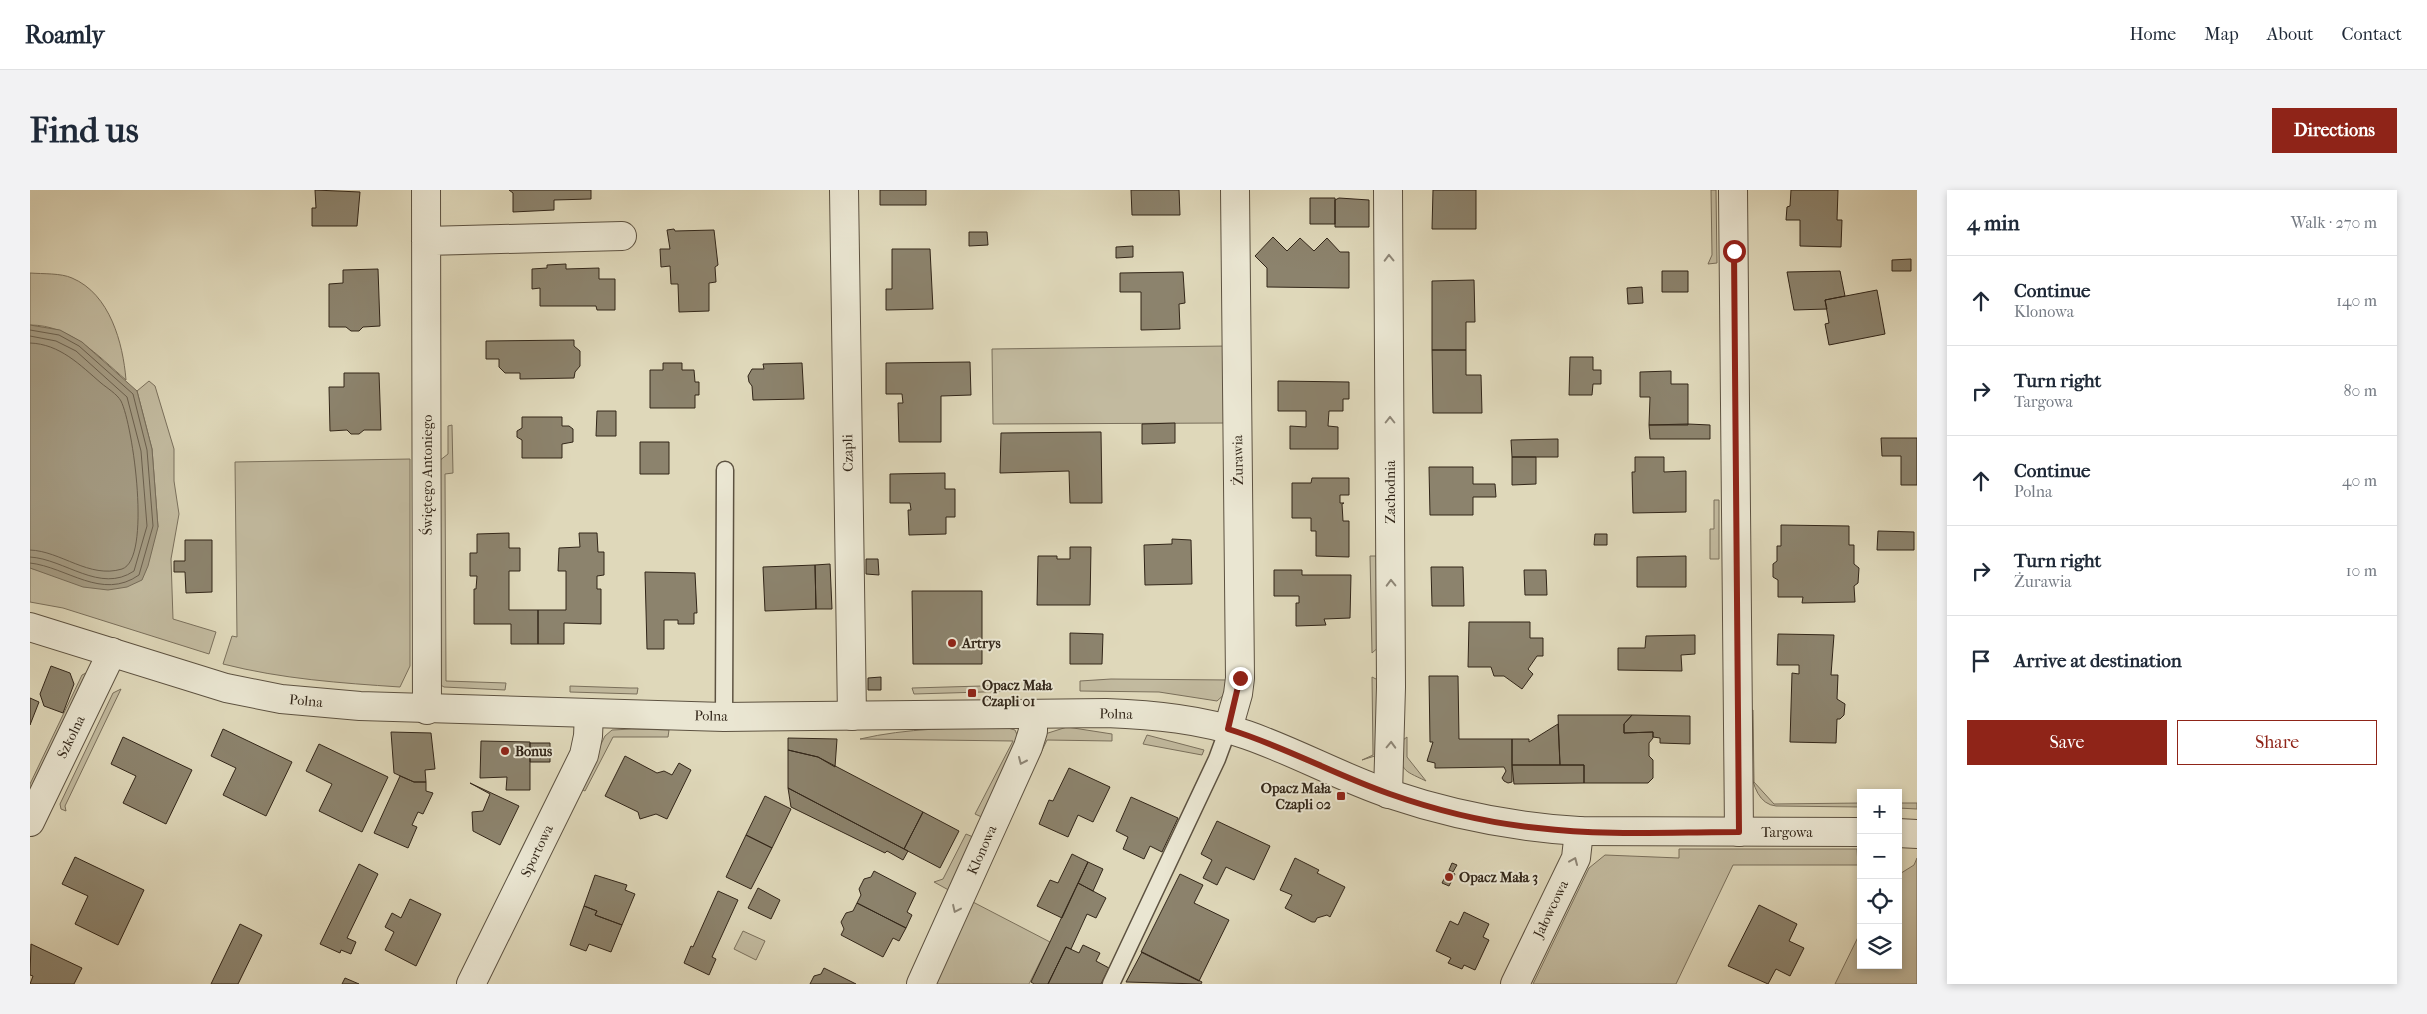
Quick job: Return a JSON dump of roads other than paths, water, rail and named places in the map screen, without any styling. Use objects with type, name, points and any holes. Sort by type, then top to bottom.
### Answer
[{"type":"street","name":"Świętego Antoniego","points":[[426,190],[427,710]]},
{"type":"street","name":"Czapli","points":[[844,190],[852,716]]},
{"type":"street","name":"Żurawia","points":[[1228,729],[1240,678],[1235,190]]},
{"type":"street","name":"Zachodnia","points":[[1388,190],[1392,687],[1388,794]]},
{"type":"street","points":[[1733,190],[1739,832]]},
{"type":"street","points":[[426,241],[622,236]]},
{"type":"street","name":"Polna","points":[[30,627],[226,688],[281,699],[427,710],[589,714],[724,716],[1153,715],[1197,721],[1228,729],[1283,748],[1388,794]]},
{"type":"street","name":"Szkolna","points":[[30,822],[112,652]]},
{"type":"street","name":"Sportowa","points":[[471,984],[584,754],[588,736],[589,714]]},
{"type":"street","name":"Klonowa","points":[[921,984],[1028,746],[1033,731],[1033,714]]},
{"type":"street","name":"Targowa","points":[[1388,794],[1478,820],[1538,828],[1579,831],[1857,832]]},
{"type":"street","name":"Jałowcowa","points":[[1515,984],[1576,858],[1579,831]]},
{"type":"street","points":[[1902,833],[1917,834]]},
{"type":"lane","points":[[724,716],[726,470]]},
{"type":"lane","points":[[1111,984],[1216,759],[1228,729]]},
{"type":"water","points":[[30,325],[60,330],[82,342],[137,391],[152,449],[158,527],[148,566],[142,580],[127,587],[108,590],[83,587],[30,568]]},
{"type":"place","name":"Artrys","points":[[952,643]]},
{"type":"place","name":"Opacz Mała Czapli 01","points":[[972,693]]},
{"type":"place","name":"Bonus","points":[[505,751]]},
{"type":"place","name":"Opacz Mała Czapli 02","points":[[1341,796]]},
{"type":"place","name":"Opacz Mała 3","points":[[1449,877]]}]
